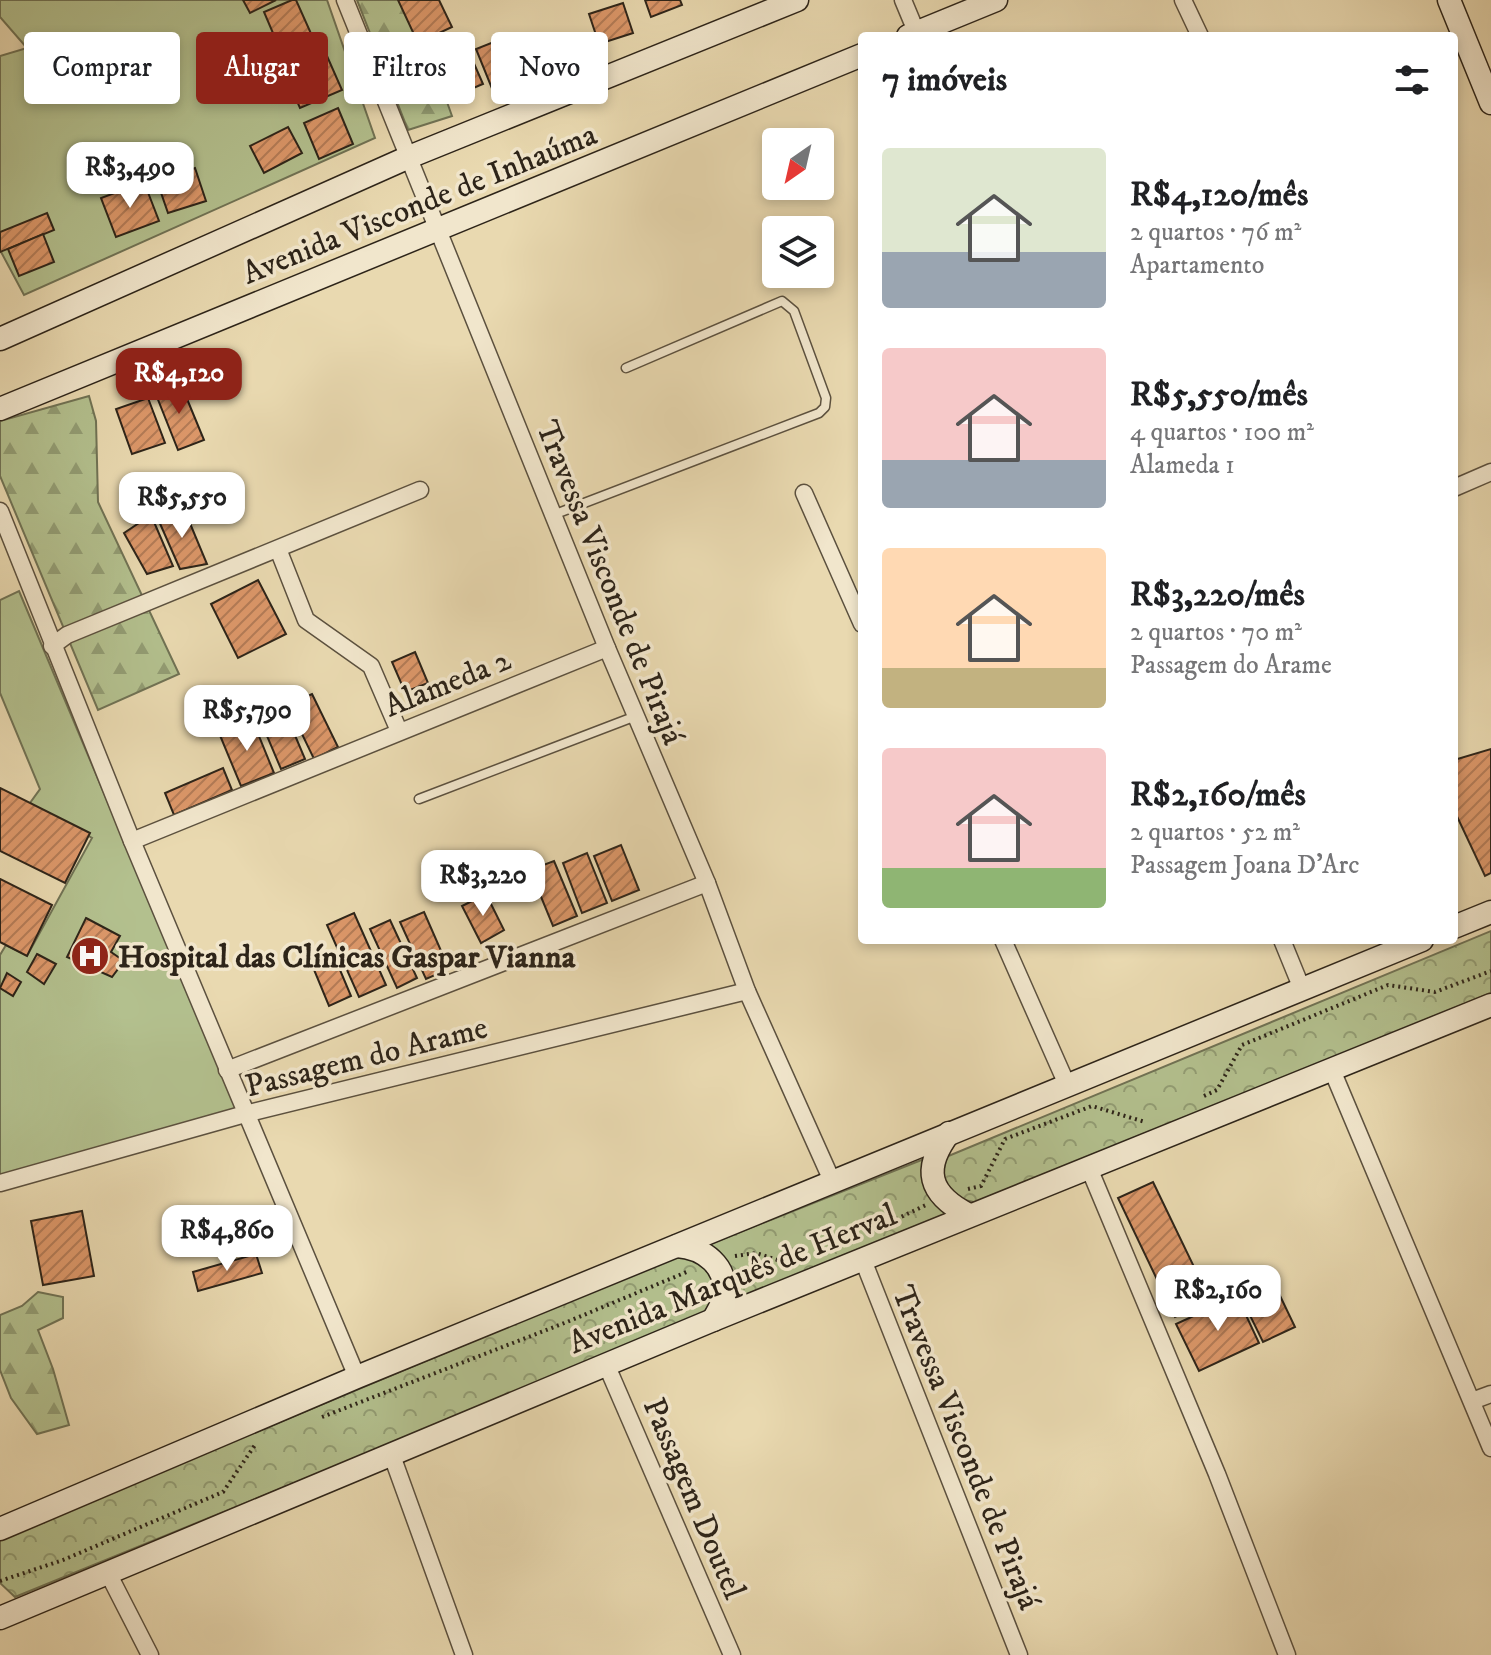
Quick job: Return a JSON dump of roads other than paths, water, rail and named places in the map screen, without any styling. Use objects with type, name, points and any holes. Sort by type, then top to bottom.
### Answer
[{"type":"main road","name":"Avenida Visconde de Inhaúma","points":[[0,339],[409,157],[797,0]]},
{"type":"main road","points":[[921,32],[996,0]]},
{"type":"main road","points":[[1449,0],[1491,103]]},
{"type":"main road","name":"Avenida Visconde de Inhaúma","points":[[0,409],[858,57]]},
{"type":"main road","points":[[1458,925],[1491,912]]},
{"type":"main road","name":"Avenida Marquês de Herval","points":[[0,1529],[357,1377],[1412,944]]},
{"type":"main road","name":"Avenida Marquês de Herval","points":[[6,1608],[107,1571],[969,1215],[1491,1005]]},
{"type":"main road","points":[[949,1133],[936,1151],[931,1167],[933,1182],[943,1197],[969,1215]]},
{"type":"main road","points":[[677,1246],[698,1250],[714,1260],[723,1280],[724,1299],[713,1320]]},
{"type":"street","name":"Travessa Visconde de Pirajá","points":[[345,0],[607,648],[707,883],[747,991],[833,1183]]},
{"type":"street","points":[[903,0],[913,32]]},
{"type":"street","points":[[1183,0],[1198,32]]},
{"type":"street","points":[[1458,486],[1491,472]]},
{"type":"street","points":[[52,646],[67,635],[420,490]]},
{"type":"street","points":[[804,493],[858,615]]},
{"type":"street","points":[[0,511],[132,841],[357,1377]]},
{"type":"street","points":[[278,549],[306,620],[371,666],[399,731]]},
{"type":"street","name":"Alameda 2","points":[[132,841],[607,648]]},
{"type":"street","name":"Passagem do Arame","points":[[227,1070],[707,883]]},
{"type":"street","points":[[1005,944],[1068,1087]]},
{"type":"street","points":[[1284,944],[1302,989]]},
{"type":"street","name":"Passagem do Arame","points":[[0,1183],[245,1114],[747,991]]},
{"type":"street","points":[[1332,1070],[1491,1448]]},
{"type":"street","points":[[1089,1168],[1217,1474],[1287,1655]]},
{"type":"street","name":"Travessa Visconde de Pirajá","points":[[863,1260],[1019,1655]]},
{"type":"street","name":"Passagem Doutel","points":[[606,1364],[732,1655]]},
{"type":"street","points":[[1472,1401],[1491,1394]]},
{"type":"street","points":[[391,1453],[464,1655]]},
{"type":"street","points":[[107,1571],[150,1655]]},
{"type":"lane","points":[[553,515],[819,413],[825,407],[826,398],[794,311],[782,301],[626,368]]},
{"type":"lane","points":[[419,799],[636,716]]},
{"type":"place","name":"Hospital das Clínicas Gaspar Vianna","points":[[90,956]]}]
